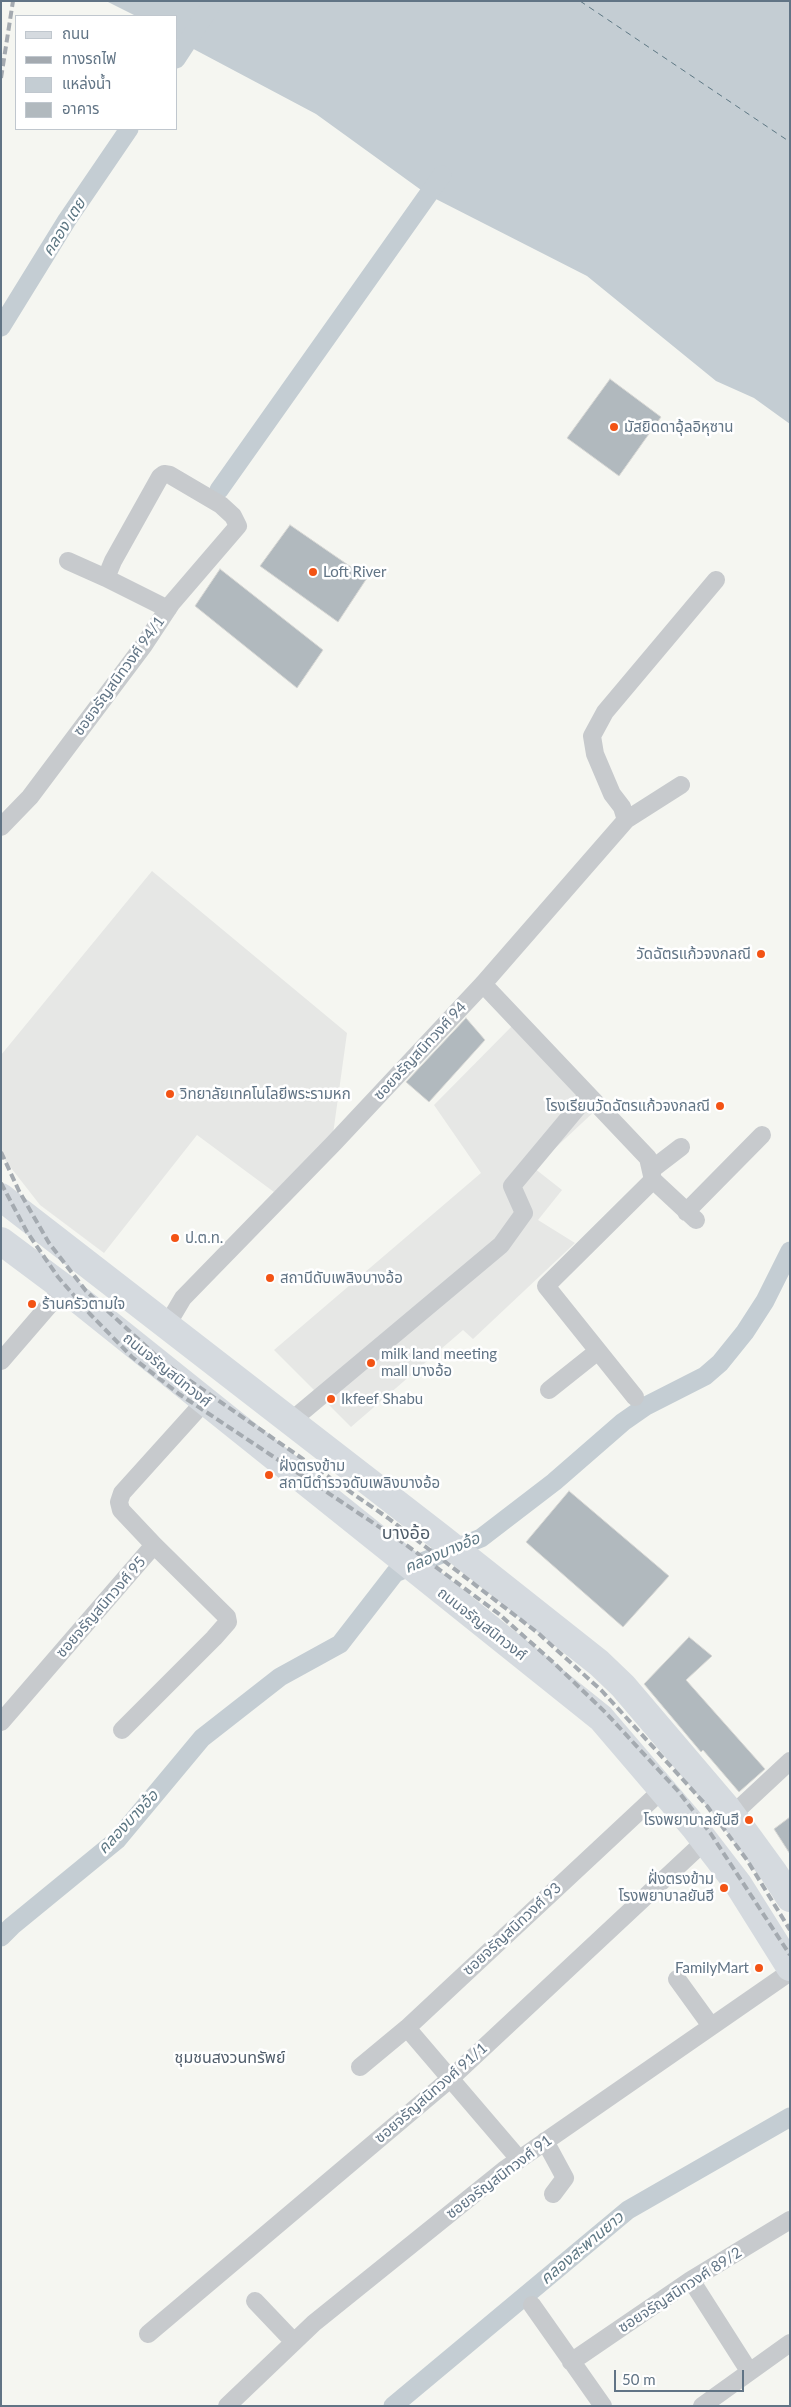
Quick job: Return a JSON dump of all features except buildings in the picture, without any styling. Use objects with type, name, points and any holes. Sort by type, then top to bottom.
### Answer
[{"type":"main road","points":[[1,1196],[292,1421],[593,1658],[624,1686],[732,1815],[790,1898]]},
{"type":"main road","name":"ถนนจรัญสนิทวงศ์","points":[[1,1241],[64,1288],[601,1718],[705,1841],[738,1884],[790,1967]]},
{"type":"main road","points":[[145,1353],[167,1324]]},
{"type":"main road","points":[[205,1401],[230,1374]]},
{"type":"street","name":"ซอยจรัญสนิทวงศ์ 94/1","points":[[1,827],[30,797],[144,645],[168,609],[238,526],[233,516],[221,505],[170,474],[164,474],[160,477],[117,552],[106,578]]},
{"type":"street","points":[[68,561],[168,609]]},
{"type":"street","points":[[626,820],[622,807],[612,794],[595,754],[592,736],[605,712],[716,580]]},
{"type":"street","name":"ซอยจรัญสนิทวงศ์ 94","points":[[167,1324],[182,1298],[334,1143],[483,984],[626,820],[681,785]]},
{"type":"street","points":[[483,984],[648,1158],[652,1175],[691,1216],[762,1135]]},
{"type":"street","points":[[292,1421],[500,1245],[524,1213],[512,1186],[588,1095]]},
{"type":"street","points":[[635,1397],[546,1286],[681,1147]]},
{"type":"street","points":[[1,1360],[64,1288]]},
{"type":"street","points":[[549,1390],[598,1351]]},
{"type":"street","name":"ซอยจรัญสนิทวงศ์ 95","points":[[1,1722],[154,1545],[121,1510],[118,1502],[122,1493],[205,1401]]},
{"type":"street","points":[[122,1730],[228,1622],[227,1617],[154,1545]]},
{"type":"street","points":[[732,1815],[790,1761]]},
{"type":"street","name":"ซอยจรัญสนิทวงศ์ 93","points":[[360,2067],[407,2028],[662,1790]]},
{"type":"street","name":"ซอยจรัญสนิทวงศ์ 91/1","points":[[148,2334],[450,2078],[705,1841]]},
{"type":"street","name":"ซอยจรัญสนิทวงศ์ 91","points":[[227,2406],[314,2324],[519,2159],[790,1972]]},
{"type":"street","points":[[677,1979],[710,2026]]},
{"type":"street","points":[[407,2028],[519,2159]]},
{"type":"street","points":[[544,2141],[565,2178],[553,2194]]},
{"type":"street","name":"ซอยจรัญสนิทวงศ์ 89/2","points":[[571,2362],[691,2280],[790,2220]]},
{"type":"street","points":[[691,2280],[749,2371]]},
{"type":"street","points":[[255,2301],[294,2342]]},
{"type":"street","points":[[532,2305],[603,2406]]},
{"type":"street","points":[[702,2406],[790,2343]]},
{"type":"shaded area","name":"วิทยาลัยเทคโนโลยีพระรามหก","points":[[152,871],[347,1033],[333,1134],[274,1192],[197,1135],[104,1253],[40,1205],[1,1155],[1,1055]]},
{"type":"shaded area","points":[[517,1021],[598,1108],[534,1168],[562,1190],[538,1220],[575,1243],[473,1339],[463,1330],[351,1427],[274,1350],[481,1173],[434,1105]]},
{"type":"water","points":[[106,1],[790,1],[790,424],[754,398],[716,381],[587,276],[428,195],[316,114],[178,40],[178,15],[134,15]]},
{"type":"waterway","name":"คลอง เตย","points":[[178,56],[214,1]]},
{"type":"waterway","name":"คลอง เตย","points":[[1,327],[67,220],[128,130]]},
{"type":"waterway","points":[[219,490],[442,175]]},
{"type":"waterway","name":"คลองบางอ้อ","points":[[1,1937],[117,1840],[202,1738],[280,1677],[340,1644],[395,1573],[481,1538],[554,1482],[623,1422],[646,1406],[705,1376],[720,1363],[745,1332],[765,1301],[790,1251]]},
{"type":"waterway","name":"คลองสะพานยาว","points":[[393,2406],[628,2210],[790,2117]]},
{"type":"ferry route","points":[[580,1],[790,142]]},
{"type":"railway","points":[[1,78],[13,1]]},
{"type":"railway","points":[[1,1152],[19,1191],[49,1243],[86,1291],[163,1362],[388,1518],[538,1633],[602,1691],[707,1806],[747,1860],[790,1930]]},
{"type":"railway","points":[[1,1183],[27,1232],[58,1277],[90,1314],[132,1357],[179,1394],[405,1544],[499,1614],[606,1713],[678,1791],[711,1834],[790,1955]]},
{"type":"place","name":"มัสยิดดาอุ้ลอิหุซาน","points":[[614,427]]},
{"type":"place","name":"Loft River","points":[[313,572]]},
{"type":"place","name":"วัดฉัตรแก้วจงกลณี","points":[[761,954]]},
{"type":"place","name":"วิทยาลัยเทคโนโลยีพระรามหก","points":[[170,1094]]},
{"type":"place","name":"โรงเรียนวัดฉัตรแก้วจงกลณี","points":[[720,1106]]},
{"type":"place","name":"ป.ต.ท.","points":[[175,1238]]},
{"type":"place","name":"สถานีดับเพลิงบางอ้อ","points":[[270,1278]]},
{"type":"place","name":"ร้านครัวตามใจ","points":[[32,1304]]},
{"type":"place","name":"milk land meeting mall บางอ้อ","points":[[371,1363]]},
{"type":"place","name":"Ikfeef Shabu","points":[[331,1399]]},
{"type":"place","name":"ฝั่งตรงข้าม สถานีตำรวจดับเพลิงบางอ้อ","points":[[269,1475]]},
{"type":"place","name":"โรงพยาบาลยันฮี","points":[[749,1820]]},
{"type":"place","name":"ฝั่งตรงข้าม โรงพยาบาลยันฮี","points":[[724,1888]]},
{"type":"place","name":"FamilyMart","points":[[759,1968]]},
{"type":"district","name":"บางอ้อ","points":[[406,1533]]},
{"type":"district","name":"ชุมชนสงวนทรัพย์","points":[[230,2058]]}]
